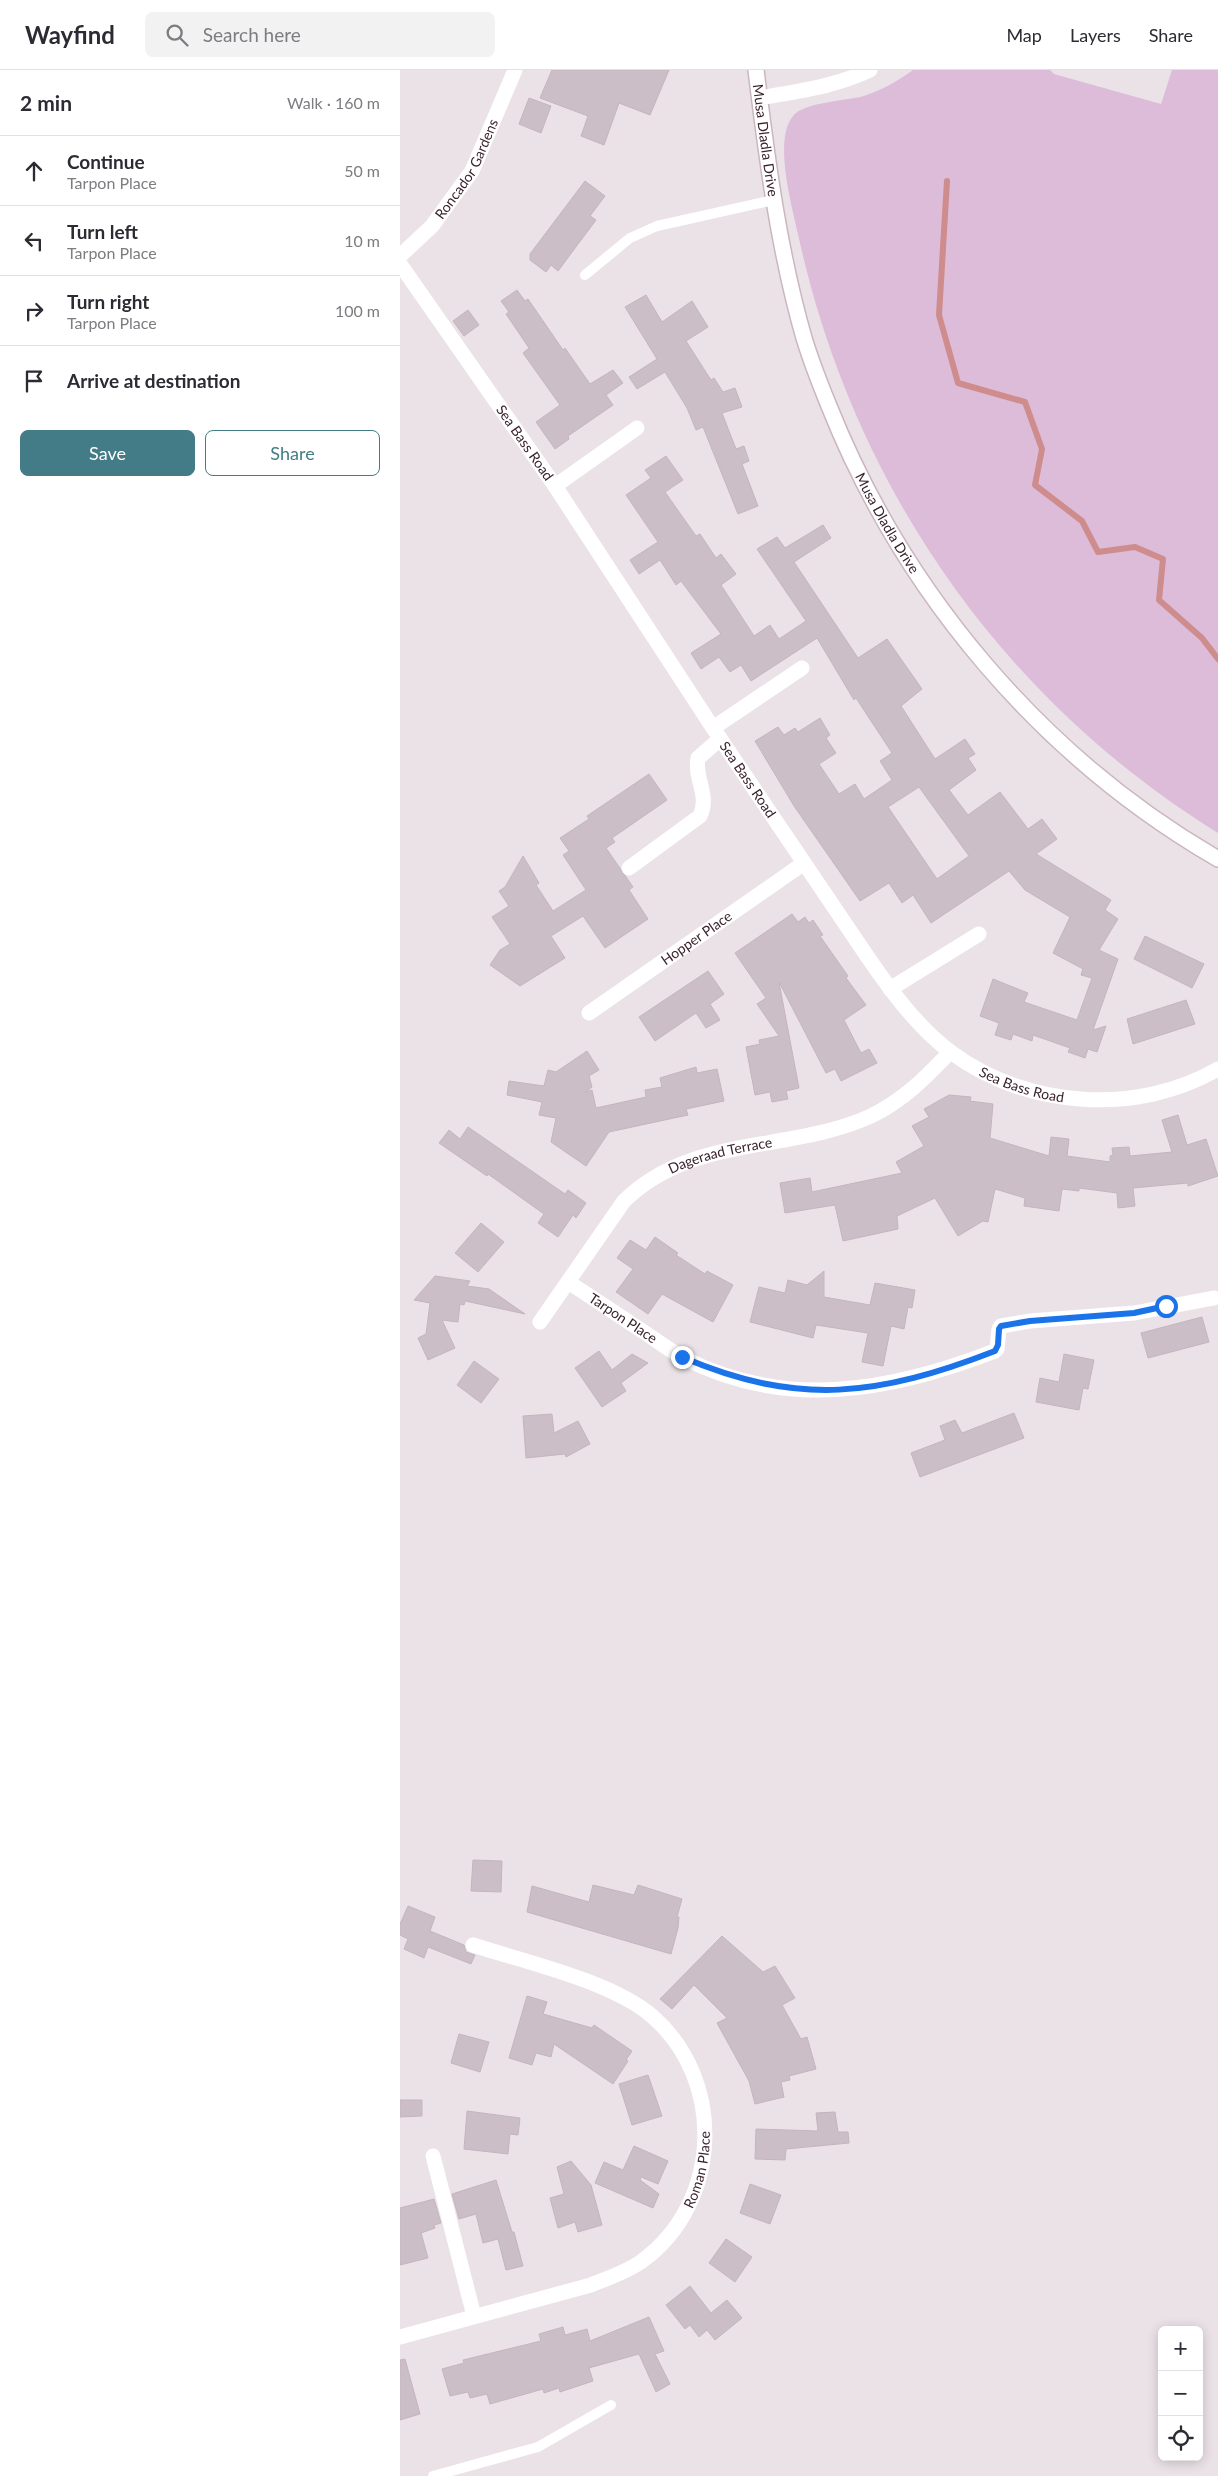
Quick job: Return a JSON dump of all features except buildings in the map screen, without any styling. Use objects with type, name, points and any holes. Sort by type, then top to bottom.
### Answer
[{"type":"street","name":"Roncador Gardens","points":[[400,256],[432,226],[472,171],[515,70]]},
{"type":"street","name":"Musa Dladla Drive","points":[[756,70],[781,248],[805,340],[840,434],[893,538],[922,583],[967,644],[1012,696],[1052,735],[1118,792],[1218,859]]},
{"type":"street","points":[[760,98],[870,70]]},
{"type":"street","name":"Sea Bass Road","points":[[400,264],[555,486],[716,733],[890,989],[918,1022],[950,1052],[969,1065],[1010,1084],[1056,1097],[1118,1100],[1150,1094],[1188,1083],[1218,1069]]},
{"type":"street","points":[[555,486],[637,428]]},
{"type":"street","points":[[630,868],[700,816],[705,798],[697,767],[698,758],[716,733],[802,668]]},
{"type":"street","name":"Hopper Place","points":[[589,1013],[804,862]]},
{"type":"street","points":[[890,989],[979,934]]},
{"type":"street","name":"Dageraad Terrace","points":[[540,1322],[624,1201],[642,1184],[672,1167],[717,1151],[791,1139],[870,1116],[903,1098],[950,1052]]},
{"type":"street","name":"Tarpon Place","points":[[568,1282],[682,1357],[759,1384],[788,1389],[824,1391],[858,1389],[896,1383],[957,1366],[995,1351],[998,1345],[999,1329],[1001,1326],[1030,1321],[1134,1313],[1214,1298]]},
{"type":"street","name":"Roman Place","points":[[400,2337],[591,2285],[620,2274],[642,2261],[664,2241],[679,2220],[692,2196],[702,2168],[706,2124],[697,2083],[684,2054],[669,2033],[651,2015],[624,1997],[597,1985],[473,1945]]},
{"type":"street","points":[[433,2156],[474,2316]]},
{"type":"lane","points":[[585,275],[630,238],[656,226],[774,200]]},
{"type":"lane","points":[[433,2476],[538,2447],[611,2405]]},
{"type":"shaded area","points":[[913,70],[1050,70],[1054,74],[1161,104],[1172,70],[1218,70],[1218,833],[1140,779],[1068,718],[1004,650],[946,577],[897,498],[856,414],[823,326],[798,234],[786,173],[784,141],[787,127],[798,111],[815,105],[871,94],[890,85]]},
{"type":"waterway","points":[[947,181],[939,315],[958,383],[1025,402],[1042,449],[1035,485],[1082,521],[1098,552],[1135,547],[1163,559],[1159,600],[1202,638],[1218,659]]},
{"type":"route","points":[[682,1357],[759,1384],[788,1389],[824,1391],[858,1389],[896,1383],[928,1375],[995,1351],[998,1345],[1000,1326],[1030,1321],[1067,1320],[1134,1313],[1166,1306]]}]
